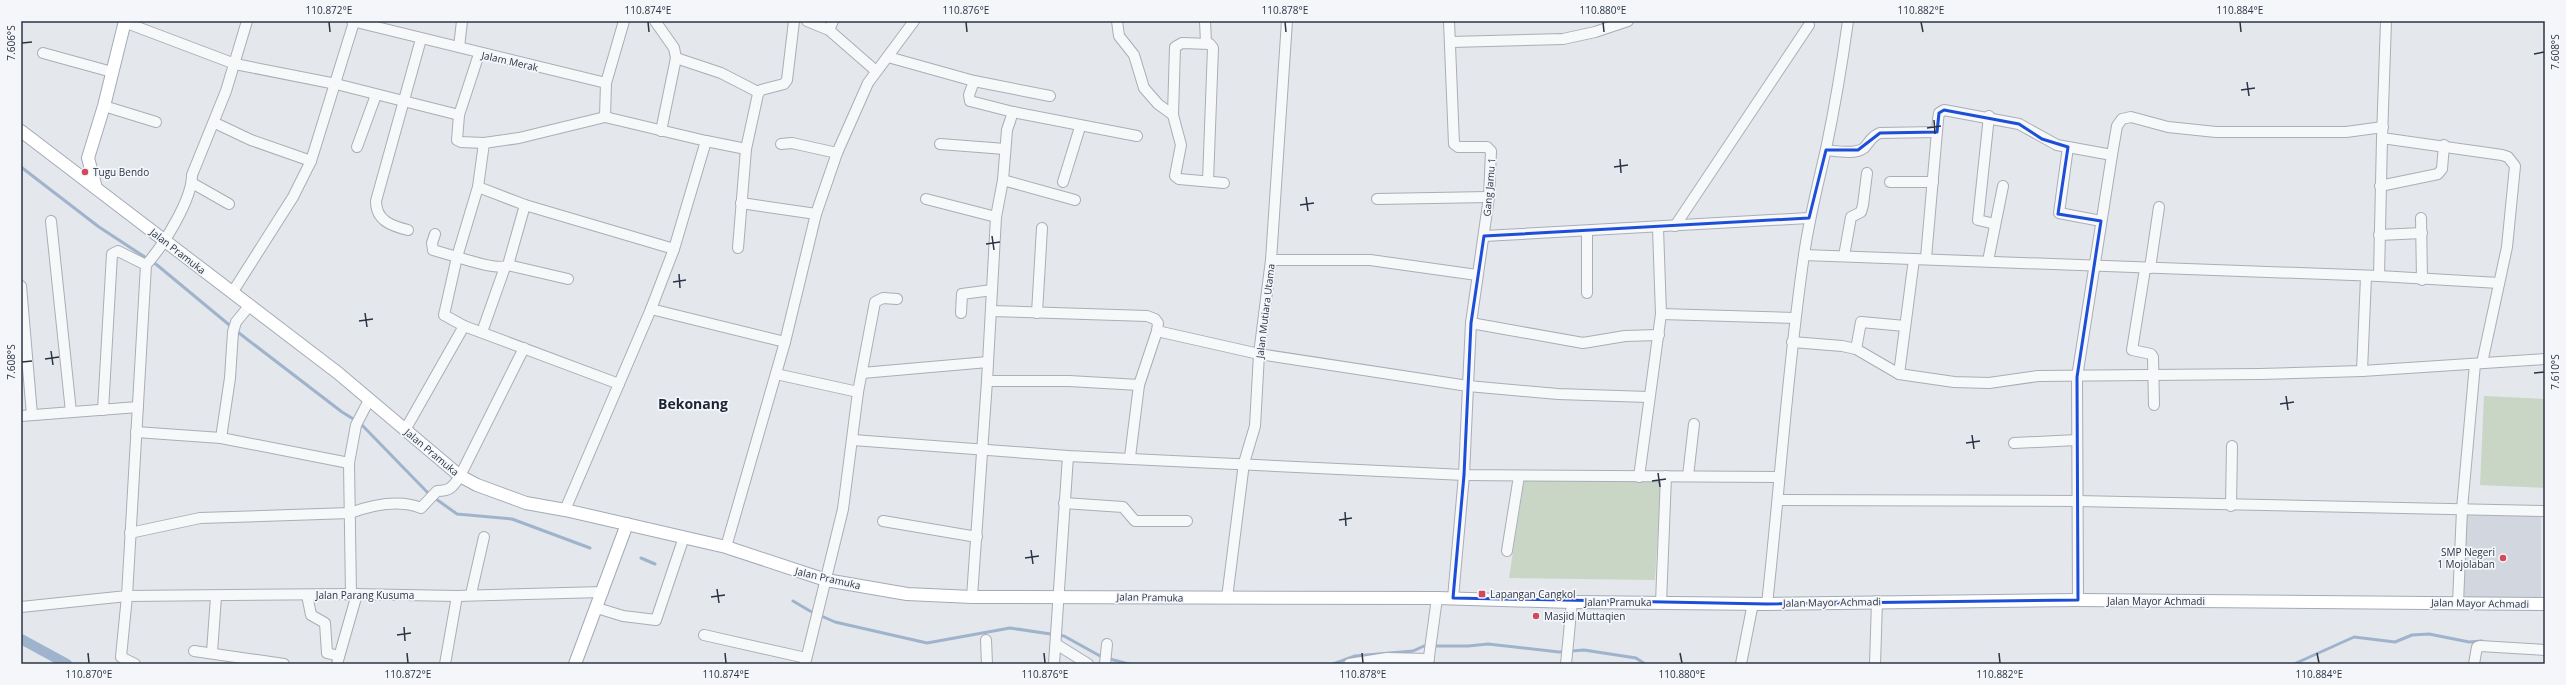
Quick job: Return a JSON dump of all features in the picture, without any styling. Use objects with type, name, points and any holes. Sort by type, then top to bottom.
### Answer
[{"type":"main road","points":[[96,188],[88,158],[104,106],[124,22]]},
{"type":"main road","name":"Jalan Pramuka","points":[[21,131],[96,188],[162,244],[250,305],[369,400],[460,476],[500,495],[526,504],[565,510],[726,547],[826,580],[906,594],[972,597],[1453,598],[1572,602],[1767,604]]},
{"type":"main road","points":[[67,166],[88,158]]},
{"type":"main road","points":[[575,664],[627,524]]},
{"type":"main road","name":"Jalan Mayor Achmadi","points":[[1767,604],[1877,601],[2078,600],[2545,604]]},
{"type":"street","points":[[135,664],[121,657],[127,596],[147,264],[162,244],[192,183],[192,175],[215,123],[235,64],[247,21]]},
{"type":"street","points":[[232,292],[293,197],[312,160],[336,84],[353,21]]},
{"type":"street","name":"Jalam Merak","points":[[353,21],[386,25],[421,39],[606,83]]},
{"type":"street","points":[[459,47],[462,21]]},
{"type":"street","points":[[605,117],[606,83],[624,21]]},
{"type":"street","points":[[656,21],[674,48],[676,58],[661,132]]},
{"type":"street","points":[[676,58],[721,73],[758,92],[784,84],[787,80],[794,21]]},
{"type":"street","points":[[808,21],[831,26],[876,71]]},
{"type":"street","points":[[726,547],[785,342],[816,214],[838,153],[868,83],[914,21]]},
{"type":"street","points":[[1117,21],[1119,36],[1126,42],[1134,55],[1144,88],[1158,104],[1173,115]]},
{"type":"street","points":[[1206,21],[1206,43]]},
{"type":"street","name":"Jalan Mutiara Utama","points":[[1227,598],[1244,463],[1255,426],[1259,354],[1271,260],[1287,21]]},
{"type":"street","name":"Gang Jamu 1","points":[[1450,21],[1452,139],[1458,147],[1490,148],[1489,197],[1477,275],[1472,323],[1464,475],[1453,598]]},
{"type":"street","points":[[1451,42],[1563,39],[1595,32],[1628,21]]},
{"type":"street","points":[[1767,604],[1779,500],[1795,318],[1809,218],[1826,150],[1848,21]]},
{"type":"street","points":[[2379,276],[2382,127],[2386,75],[2386,21]]},
{"type":"street","points":[[124,22],[235,64],[336,84],[459,115]]},
{"type":"street","points":[[1675,226],[1809,25]]},
{"type":"street","points":[[408,230],[391,225],[382,220],[376,208],[421,39]]},
{"type":"street","points":[[1208,181],[1213,48],[1210,44],[1206,43],[1182,44],[1175,47],[1173,115],[1181,145],[1175,176],[1179,179],[1224,183]]},
{"type":"street","points":[[43,53],[112,72]]},
{"type":"street","points":[[479,54],[459,115],[457,140],[462,142],[484,143],[519,138],[605,117],[661,132],[746,149]]},
{"type":"street","points":[[888,58],[974,81],[1050,96]]},
{"type":"street","points":[[974,81],[969,95],[970,101],[1080,127],[1137,136]]},
{"type":"street","points":[[738,248],[746,149],[758,92]]},
{"type":"street","points":[[357,148],[376,95]]},
{"type":"street","points":[[104,106],[156,122]]},
{"type":"street","points":[[1926,258],[1936,132],[1939,113],[1944,110],[1989,116],[2019,124],[2042,139],[2068,147],[2112,155]]},
{"type":"street","points":[[972,597],[984,449],[996,217],[1003,180],[1005,149],[1013,112]]},
{"type":"street","points":[[1989,116],[1978,220],[1995,224]]},
{"type":"street","points":[[2078,600],[2077,377],[2117,126],[2122,119],[2130,117],[2168,127],[2216,132],[2346,132],[2382,127]]},
{"type":"street","points":[[215,123],[250,140],[312,160]]},
{"type":"street","points":[[1063,182],[1080,127]]},
{"type":"street","points":[[1826,150],[1858,150],[1864,148],[1874,135],[1880,133],[1936,132]]},
{"type":"street","points":[[2382,138],[2444,145],[2502,155],[2508,157],[2515,166],[2507,248],[2479,363],[2462,509],[2458,603]]},
{"type":"street","points":[[565,510],[651,309],[674,249],[706,141]]},
{"type":"street","points":[[484,143],[478,187],[457,257],[444,312],[446,316],[464,326],[619,384]]},
{"type":"street","points":[[781,144],[792,143],[838,153]]},
{"type":"street","points":[[940,144],[1005,149]]},
{"type":"street","points":[[2380,186],[2438,174],[2442,169],[2444,145]]},
{"type":"street","points":[[2068,147],[2059,213],[2101,221]]},
{"type":"street","points":[[1844,256],[1851,217],[1860,212],[1863,205],[1867,173]]},
{"type":"street","points":[[1003,180],[1075,200]]},
{"type":"street","points":[[1890,182],[1933,182]]},
{"type":"street","points":[[192,183],[229,204]]},
{"type":"street","points":[[1988,261],[2003,186]]},
{"type":"street","points":[[478,187],[525,205],[674,249]]},
{"type":"street","points":[[1377,199],[1489,197]]},
{"type":"street","points":[[926,199],[996,217]]},
{"type":"street","points":[[741,203],[816,214]]},
{"type":"street","points":[[482,332],[506,266],[525,205]]},
{"type":"street","points":[[2154,395],[2153,355],[2132,350],[2159,207]]},
{"type":"street","points":[[1484,236],[1587,232],[1809,218]]},
{"type":"street","points":[[2421,218],[2422,280]]},
{"type":"street","points":[[51,221],[71,412]]},
{"type":"street","points":[[1038,313],[1042,228]]},
{"type":"street","points":[[1639,477],[1648,397],[1661,314],[1658,228]]},
{"type":"street","points":[[1587,232],[1587,293]]},
{"type":"street","points":[[2380,235],[2422,233]]},
{"type":"street","points":[[435,234],[432,243],[433,250],[457,257],[568,279]]},
{"type":"street","points":[[103,410],[112,254],[118,251],[147,264]]},
{"type":"street","points":[[1804,255],[1914,259],[1926,258],[2094,265],[2147,269],[2366,277],[2379,276],[2422,280],[2498,283]]},
{"type":"street","points":[[1899,374],[1914,259]]},
{"type":"street","points":[[1271,260],[1370,260],[1477,275]]},
{"type":"street","points":[[2362,371],[2366,277]]},
{"type":"street","points":[[21,286],[32,415]]},
{"type":"street","points":[[961,313],[962,294],[992,290]]},
{"type":"street","points":[[704,635],[806,661],[816,611],[826,580],[842,509],[853,440],[858,392],[875,302],[883,298],[897,299]]},
{"type":"street","points":[[221,438],[234,327],[250,305]]},
{"type":"street","points":[[651,309],[785,342]]},
{"type":"street","points":[[991,312],[1147,316],[1155,319],[1158,323],[1157,331],[1139,385],[1130,458]]},
{"type":"street","points":[[1661,314],[1795,318]]},
{"type":"street","points":[[1856,349],[1862,322],[1905,326]]},
{"type":"street","points":[[1472,323],[1583,343],[1625,336],[1659,334]]},
{"type":"street","points":[[405,430],[464,326]]},
{"type":"street","points":[[1157,331],[1259,354],[1468,386],[1558,394],[1648,397]]},
{"type":"street","points":[[1792,342],[1842,346],[1856,349],[1899,374],[1954,382],[1989,383],[2038,376],[2154,376],[2362,371],[2545,359]]},
{"type":"street","points":[[130,533],[200,518],[350,513],[368,506],[382,505],[411,505],[421,508],[437,491],[446,491],[452,488],[460,476],[524,348]]},
{"type":"street","points":[[862,373],[988,362]]},
{"type":"street","points":[[776,374],[858,392]]},
{"type":"street","points":[[987,381],[1069,381],[1139,385]]},
{"type":"street","points":[[307,595],[311,615],[325,623],[327,653],[338,660],[354,594],[349,463],[356,425],[369,400]]},
{"type":"street","points":[[21,416],[138,407]]},
{"type":"street","points":[[1688,476],[1694,424]]},
{"type":"street","points":[[136,432],[221,438],[349,463]]},
{"type":"street","points":[[853,440],[1068,456],[1244,463],[1464,475],[1780,477]]},
{"type":"street","points":[[2014,443],[2077,440]]},
{"type":"street","points":[[2231,506],[2232,446]]},
{"type":"street","points":[[1054,664],[1068,456]]},
{"type":"street","points":[[1507,551],[1519,476]]},
{"type":"street","points":[[1661,602],[1666,476]]},
{"type":"street","points":[[1779,500],[2077,501],[2231,506],[2545,511]]},
{"type":"street","points":[[1064,503],[1123,507],[1135,521],[1187,521]]},
{"type":"street","points":[[884,522],[977,537]]},
{"type":"street","points":[[471,594],[484,537]]},
{"type":"street","points":[[597,608],[628,617],[652,620],[657,619],[684,537]]},
{"type":"street","name":"Jalan Parang Kusuma","points":[[21,607],[127,596],[216,597],[354,594],[457,596],[471,594],[603,592]]},
{"type":"street","points":[[445,664],[457,596]]},
{"type":"street","points":[[212,652],[216,597]]},
{"type":"street","points":[[1349,664],[1387,658],[1428,661],[1437,598]]},
{"type":"street","points":[[1875,664],[1877,601]]},
{"type":"street","points":[[1567,661],[1572,602]]},
{"type":"street","points":[[1741,664],[1754,603]]},
{"type":"street","points":[[1056,638],[1088,664]]},
{"type":"street","points":[[986,640],[987,664]]},
{"type":"street","points":[[1105,664],[1107,644]]},
{"type":"street","points":[[2474,664],[2477,647],[2480,646],[2545,650]]},
{"type":"street","points":[[194,650],[284,664]]},
{"type":"highlighted area","points":[[1944,110],[2019,124],[2042,139],[2068,147],[2058,214],[2101,221],[2077,377],[2078,600],[1767,604],[1453,598],[1464,475],[1471,323],[1484,236],[1809,218],[1826,150],[1858,150],[1880,133],[1937,132],[1939,113]]},
{"type":"shaded area","name":"SMP Negeri 1 Mojolaban","points":[[2466,515],[2541,516],[2541,601],[2462,601]]},
{"type":"green space","points":[[2484,396],[2545,399],[2545,488],[2480,485]]},
{"type":"green space","name":"Lapangan Cangkol","points":[[1524,481],[1661,481],[1655,580],[1509,578]]},
{"type":"waterway","points":[[21,167],[99,227],[157,265],[239,333],[342,412],[355,420]]},
{"type":"waterway","points":[[360,423],[429,494],[457,514],[512,519],[590,548]]},
{"type":"waterway","points":[[641,558],[655,564]]},
{"type":"waterway","points":[[793,601],[810,611],[835,622],[927,643],[1010,628],[1064,636],[1102,657],[1129,664]]},
{"type":"waterway","points":[[2294,664],[2354,637],[2395,642],[2412,635],[2429,634],[2469,642],[2482,641]]},
{"type":"waterway","points":[[21,639],[67,664]]},
{"type":"waterway","points":[[1333,664],[1355,656],[1413,651],[1424,646],[1468,646],[1488,644],[1559,652],[1584,650],[1636,658],[1645,664]]},
{"type":"place","name":"Tugu Bendo","points":[[85,172]]},
{"type":"place","name":"SMP Negeri 1 Mojolaban","points":[[2503,558]]},
{"type":"place","name":"Lapangan Cangkol","points":[[1482,594]]},
{"type":"place","name":"Masjid Muttaqien","points":[[1536,616]]},
{"type":"district","name":"Bekonang","points":[[693,403]]}]
